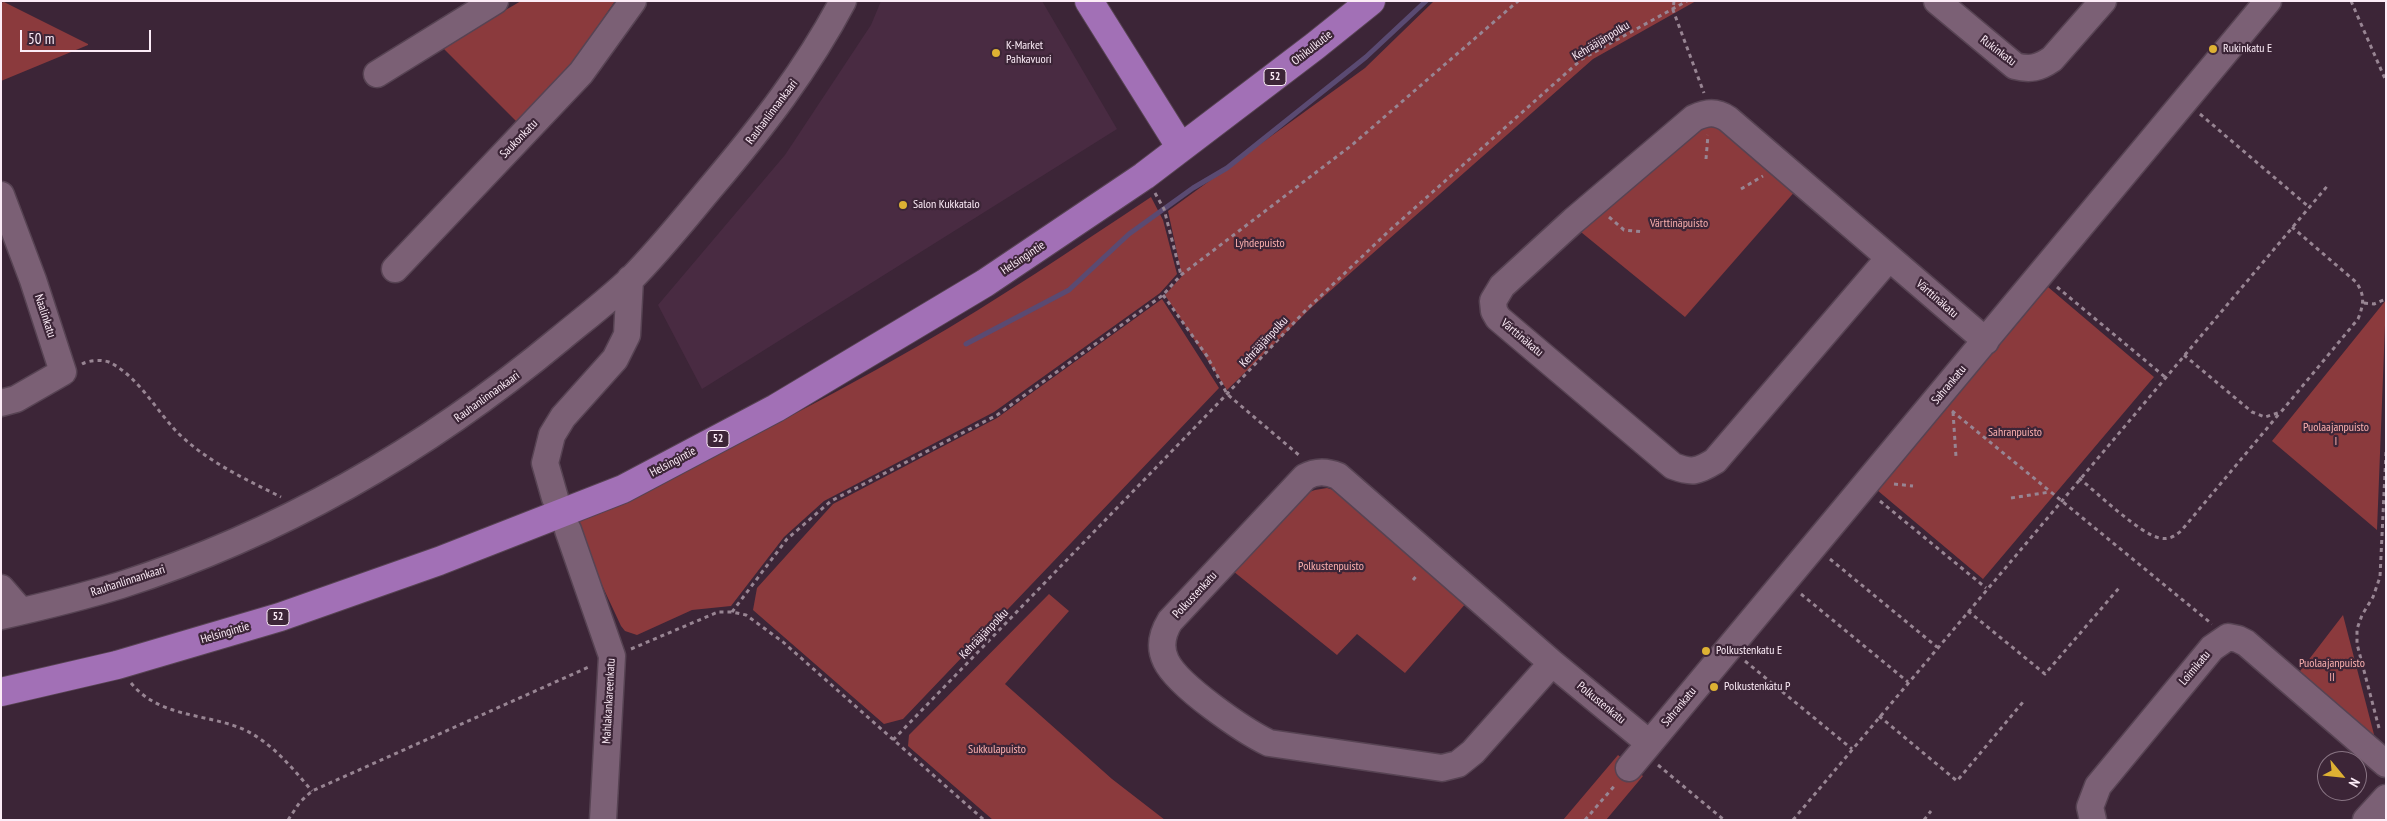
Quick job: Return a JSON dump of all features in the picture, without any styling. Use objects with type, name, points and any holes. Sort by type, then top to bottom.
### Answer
[{"type":"main road","points":[[1089,1],[1182,148]]},
{"type":"main road","name":"Ohikulkutie","points":[[1182,148],[1371,1]]},
{"type":"main road","name":"Helsingintie","points":[[1,692],[117,665],[280,617],[538,524],[623,489],[776,408],[986,283],[1144,176],[1182,148]]},
{"type":"street","points":[[377,74],[495,1]]},
{"type":"street","name":"Saukonkatu","points":[[395,269],[582,73],[633,1]]},
{"type":"street","name":"Rauhanlinnankaari","points":[[11,614],[121,585],[216,550],[306,510],[435,434],[517,375],[630,279],[652,257],[762,128],[824,38],[843,1]]},
{"type":"street","name":"Rukinkatu","points":[[1937,1],[2014,66],[2025,69],[2043,65],[2052,59],[2103,1]]},
{"type":"street","name":"Sahrankatu","points":[[1640,754],[1864,488],[1946,405],[1986,341],[2184,101],[2262,3]]},
{"type":"street","name":"Värttinäkatu","points":[[1889,258],[1714,461],[1700,471],[1686,471],[1673,466],[1498,318],[1494,311],[1493,301],[1502,286],[1694,118],[1711,112],[1720,114],[1728,119],[1986,341]]},
{"type":"street","name":"Naalinkatu","points":[[1,195],[33,280],[63,372]]},
{"type":"street","points":[[555,498],[545,463],[552,435],[563,417],[615,359],[627,335],[630,279]]},
{"type":"street","points":[[1,403],[16,398],[63,372]]},
{"type":"street","name":"Polkustenkatu","points":[[1552,663],[1473,752],[1458,764],[1442,768],[1270,743],[1250,734],[1214,708],[1172,671],[1165,660],[1162,646],[1163,632],[1170,621],[1305,477],[1320,472],[1338,476],[1552,663],[1640,754]]},
{"type":"street","name":"Mahlakankareenkatu","points":[[568,530],[612,656],[603,820]]},
{"type":"street","points":[[1,588],[11,614]]},
{"type":"street","points":[[2228,637],[2238,638],[2246,643],[2386,764]]},
{"type":"street","name":"Loimikatu","points":[[2093,820],[2090,807],[2098,786],[2212,648],[2228,637]]},
{"type":"street","points":[[2366,820],[2386,798]]},
{"type":"path","points":[[732,612],[787,539],[831,501],[997,415],[1163,295],[1181,275],[1352,145],[1518,1]]},
{"type":"path","points":[[1674,1],[1673,10],[1711,112]]},
{"type":"path","name":"Kehrääjänpolku","points":[[893,740],[1319,297],[1390,230],[1582,59],[1687,1]]},
{"type":"path","points":[[2351,1],[2386,81]]},
{"type":"path","points":[[2184,101],[2309,207]]},
{"type":"path","points":[[1144,176],[1164,209],[1181,275]]},
{"type":"path","points":[[1793,820],[1986,588],[2329,184]]},
{"type":"path","points":[[1595,203],[1624,230],[1644,232]]},
{"type":"path","points":[[2079,478],[2145,532],[2158,538],[2166,539],[2181,531],[2358,319],[2364,303],[2362,290],[2356,282],[2292,227]]},
{"type":"path","points":[[2041,274],[2165,378]]},
{"type":"path","points":[[1163,295],[1207,356],[1227,394],[1320,472]]},
{"type":"path","points":[[2364,303],[2374,304],[2386,299]]},
{"type":"path","points":[[2184,355],[2252,412],[2265,417],[2281,412]]},
{"type":"path","points":[[63,372],[88,361],[110,362],[129,377],[178,433],[226,469],[306,510]]},
{"type":"path","points":[[1946,405],[1956,457]]},
{"type":"path","points":[[1946,405],[2228,637]]},
{"type":"path","points":[[2381,737],[2357,644],[2357,629],[2362,615],[2373,597],[2380,577],[2386,452]]},
{"type":"path","points":[[1864,488],[1986,588]]},
{"type":"path","points":[[2011,498],[2051,492]]},
{"type":"path","points":[[1815,546],[1937,647]]},
{"type":"path","points":[[1785,581],[1908,682]]},
{"type":"path","points":[[1968,610],[2045,674],[2119,588]]},
{"type":"path","points":[[288,820],[300,802],[312,791],[612,656],[718,612],[732,612],[746,615],[783,642],[984,820]]},
{"type":"path","points":[[1729,648],[1852,749]]},
{"type":"path","points":[[117,665],[139,692],[155,703],[245,730],[262,740],[282,756],[312,791]]},
{"type":"path","points":[[1879,716],[1957,781],[2023,702]]},
{"type":"path","points":[[1585,820],[1640,754],[1724,820]]},
{"type":"path","points":[[1924,820],[1931,811]]},
{"type":"shaded area","points":[[881,1],[1042,1],[1117,129],[702,389],[658,305],[785,155],[871,25]]},
{"type":"green space","points":[[521,1],[615,1],[568,70],[518,123],[442,47]]},
{"type":"green space","name":"Lyhdepuisto","points":[[1434,1],[1696,1],[1593,59],[1312,307],[1227,390],[1165,295],[1182,276],[1168,211],[1365,68]]},
{"type":"green space","points":[[4,2],[88,45],[1,81],[1,3]]},
{"type":"green space","name":"Värttinäpuisto","points":[[1712,126],[1724,129],[1797,189],[1685,317],[1576,228],[1694,128]]},
{"type":"green space","points":[[1151,197],[1163,220],[1177,274],[1160,293],[994,412],[824,501],[784,537],[731,606],[692,610],[637,635],[625,631],[573,523],[747,438],[876,370],[1036,273]]},
{"type":"green space","name":"Sahranpuisto","points":[[2048,287],[2154,377],[1983,579],[1877,490]]},
{"type":"green space","points":[[1162,299],[1219,388],[903,719],[884,724],[753,610],[757,588],[833,504],[997,418]]},
{"type":"green space","name":"Puolaajanpuisto I","points":[[2386,300],[2377,530],[2272,441]]},
{"type":"green space","name":"Polkustenpuisto","points":[[1327,488],[1340,492],[1467,602],[1405,673],[1357,634],[1337,655],[1228,567],[1303,494]]},
{"type":"green space","name":"Sukkulapuisto","points":[[1049,594],[1069,611],[1005,684],[1112,779],[1165,820],[993,820],[908,746],[909,735]]},
{"type":"green space","name":"Puolaajanpuisto II","points":[[2343,615],[2377,746],[2297,675]]},
{"type":"green space","points":[[1618,755],[1643,776],[1606,820],[1563,820]]},
{"type":"waterway","points":[[966,344],[1069,290],[1129,234],[1193,188],[1227,168],[1366,57],[1426,1]]},
{"type":"place","name":"Rukinkatu E","points":[[2213,49]]},
{"type":"place","name":"K-Market Pahkavuori","points":[[996,53]]},
{"type":"place","name":"Salon Kukkatalo","points":[[903,205]]},
{"type":"place","name":"Polkustenkatu E","points":[[1706,651]]},
{"type":"place","name":"Polkustenkatu P","points":[[1714,687]]}]
